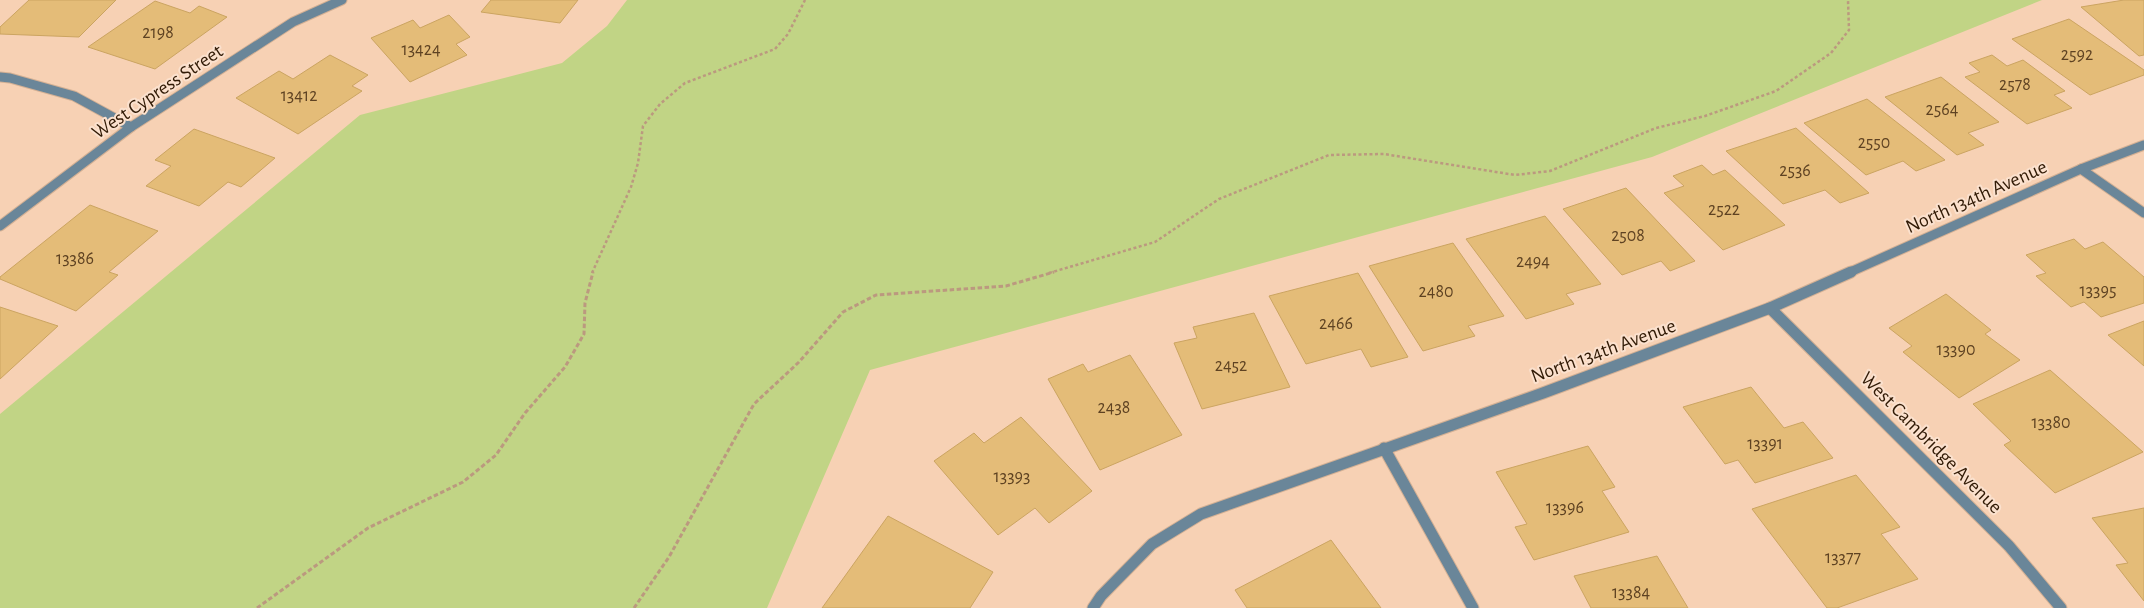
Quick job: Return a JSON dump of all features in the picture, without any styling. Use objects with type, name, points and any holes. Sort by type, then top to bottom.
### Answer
[{"type":"street","name":"West Cypress Street","points":[[0,226],[131,127],[293,22],[342,0]]},
{"type":"street","points":[[0,77],[10,78],[74,96],[131,127]]},
{"type":"street","name":"North 134th Avenue","points":[[1093,608],[1100,596],[1152,544],[1201,514],[1543,393],[1770,308],[2082,169],[2144,145]]},
{"type":"street","points":[[2082,169],[2144,213]]},
{"type":"street","name":"West Cambridge Avenue","points":[[1770,308],[2009,546],[2061,608]]},
{"type":"street","points":[[1384,448],[1473,608]]},
{"type":"path","points":[[257,608],[368,528],[464,482],[496,455],[525,413],[565,366],[584,334],[585,302],[592,276],[630,187],[638,163],[643,126],[660,104],[685,83],[774,49],[788,34],[805,0]]},
{"type":"path","points":[[634,608],[669,558],[754,404],[799,362],[844,312],[876,295],[1006,286],[1154,242],[1219,199],[1329,155],[1384,154],[1515,175],[1550,171],[1656,128],[1704,116],[1776,91],[1831,52],[1849,30],[1848,0]]},
{"type":"green space","points":[[627,0],[2042,0],[1652,157],[870,370],[767,608],[0,608],[0,414],[360,115],[562,63],[607,26]]},
{"type":"building","points":[[29,0],[116,0],[79,37],[0,34],[0,27]]},
{"type":"building","points":[[491,0],[578,0],[560,23],[481,12]]},
{"type":"building","points":[[2124,0],[2144,0],[2144,55],[2139,56],[2081,7]]},
{"type":"building","points":[[155,1],[190,13],[199,6],[227,17],[155,69],[88,47]]},
{"type":"building","points":[[449,15],[470,37],[456,44],[467,55],[410,82],[371,38],[413,20],[420,28]]},
{"type":"building","points":[[2069,19],[2144,70],[2144,75],[2090,95],[2012,39]]},
{"type":"building","points":[[330,55],[368,75],[352,86],[362,91],[298,134],[236,98],[279,71],[293,79]]},
{"type":"building","points":[[1992,55],[2007,66],[2023,60],[2065,91],[2054,95],[2072,108],[2027,124],[1965,77],[1980,72],[1969,63]]},
{"type":"building","points":[[1941,77],[1999,122],[1968,133],[1984,145],[1957,155],[1885,97]]},
{"type":"building","points":[[1867,99],[1945,160],[1916,171],[1903,161],[1866,175],[1804,123]]},
{"type":"building","points":[[1796,128],[1869,193],[1840,203],[1825,190],[1783,204],[1726,151]]},
{"type":"building","points":[[194,129],[275,158],[241,187],[228,182],[199,206],[146,186],[171,166],[155,160]]},
{"type":"building","points":[[1702,165],[1713,175],[1725,170],[1785,225],[1723,250],[1664,193],[1684,186],[1673,176]]},
{"type":"building","points":[[1626,188],[1695,261],[1670,271],[1661,261],[1622,275],[1563,209]]},
{"type":"building","points":[[90,205],[158,231],[109,272],[118,275],[76,311],[0,279],[0,277]]},
{"type":"building","points":[[1545,216],[1601,284],[1566,294],[1574,304],[1526,319],[1466,239]]},
{"type":"building","points":[[2074,239],[2085,249],[2103,242],[2144,277],[2144,303],[2101,317],[2084,302],[2071,307],[2036,276],[2046,273],[2026,255]]},
{"type":"building","points":[[1453,243],[1504,316],[1468,326],[1475,336],[1423,351],[1369,266]]},
{"type":"building","points":[[1358,273],[1408,357],[1371,367],[1361,349],[1306,364],[1269,296]]},
{"type":"building","points":[[1946,294],[1991,330],[1985,334],[2020,360],[1959,398],[1903,352],[1912,346],[1889,328]]},
{"type":"building","points":[[0,307],[58,326],[0,379]]},
{"type":"building","points":[[1254,313],[1290,387],[1202,409],[1174,343],[1197,338],[1193,327]]},
{"type":"building","points":[[2144,321],[2144,366],[2108,335]]},
{"type":"building","points":[[1130,355],[1182,435],[1100,470],[1048,379],[1083,364],[1088,372]]},
{"type":"building","points":[[2050,370],[2143,452],[2055,493],[2004,445],[2011,441],[1973,404]]},
{"type":"building","points":[[1751,387],[1784,428],[1803,422],[1833,458],[1755,483],[1738,460],[1725,464],[1683,407]]},
{"type":"building","points":[[1021,417],[1092,491],[1049,523],[1035,508],[998,535],[934,461],[974,433],[984,443]]},
{"type":"building","points":[[1588,446],[1615,487],[1602,491],[1629,532],[1534,560],[1515,527],[1527,524],[1496,472]]},
{"type":"building","points":[[1856,475],[1900,527],[1881,534],[1918,579],[1837,608],[1827,608],[1752,509]]},
{"type":"building","points":[[2144,508],[2144,601],[2116,565],[2128,563],[2092,518]]},
{"type":"building","points":[[888,516],[993,572],[970,608],[822,608]]},
{"type":"building","points":[[1331,540],[1381,608],[1247,608],[1235,590]]},
{"type":"building","points":[[1657,556],[1688,608],[1591,608],[1574,576]]}]
